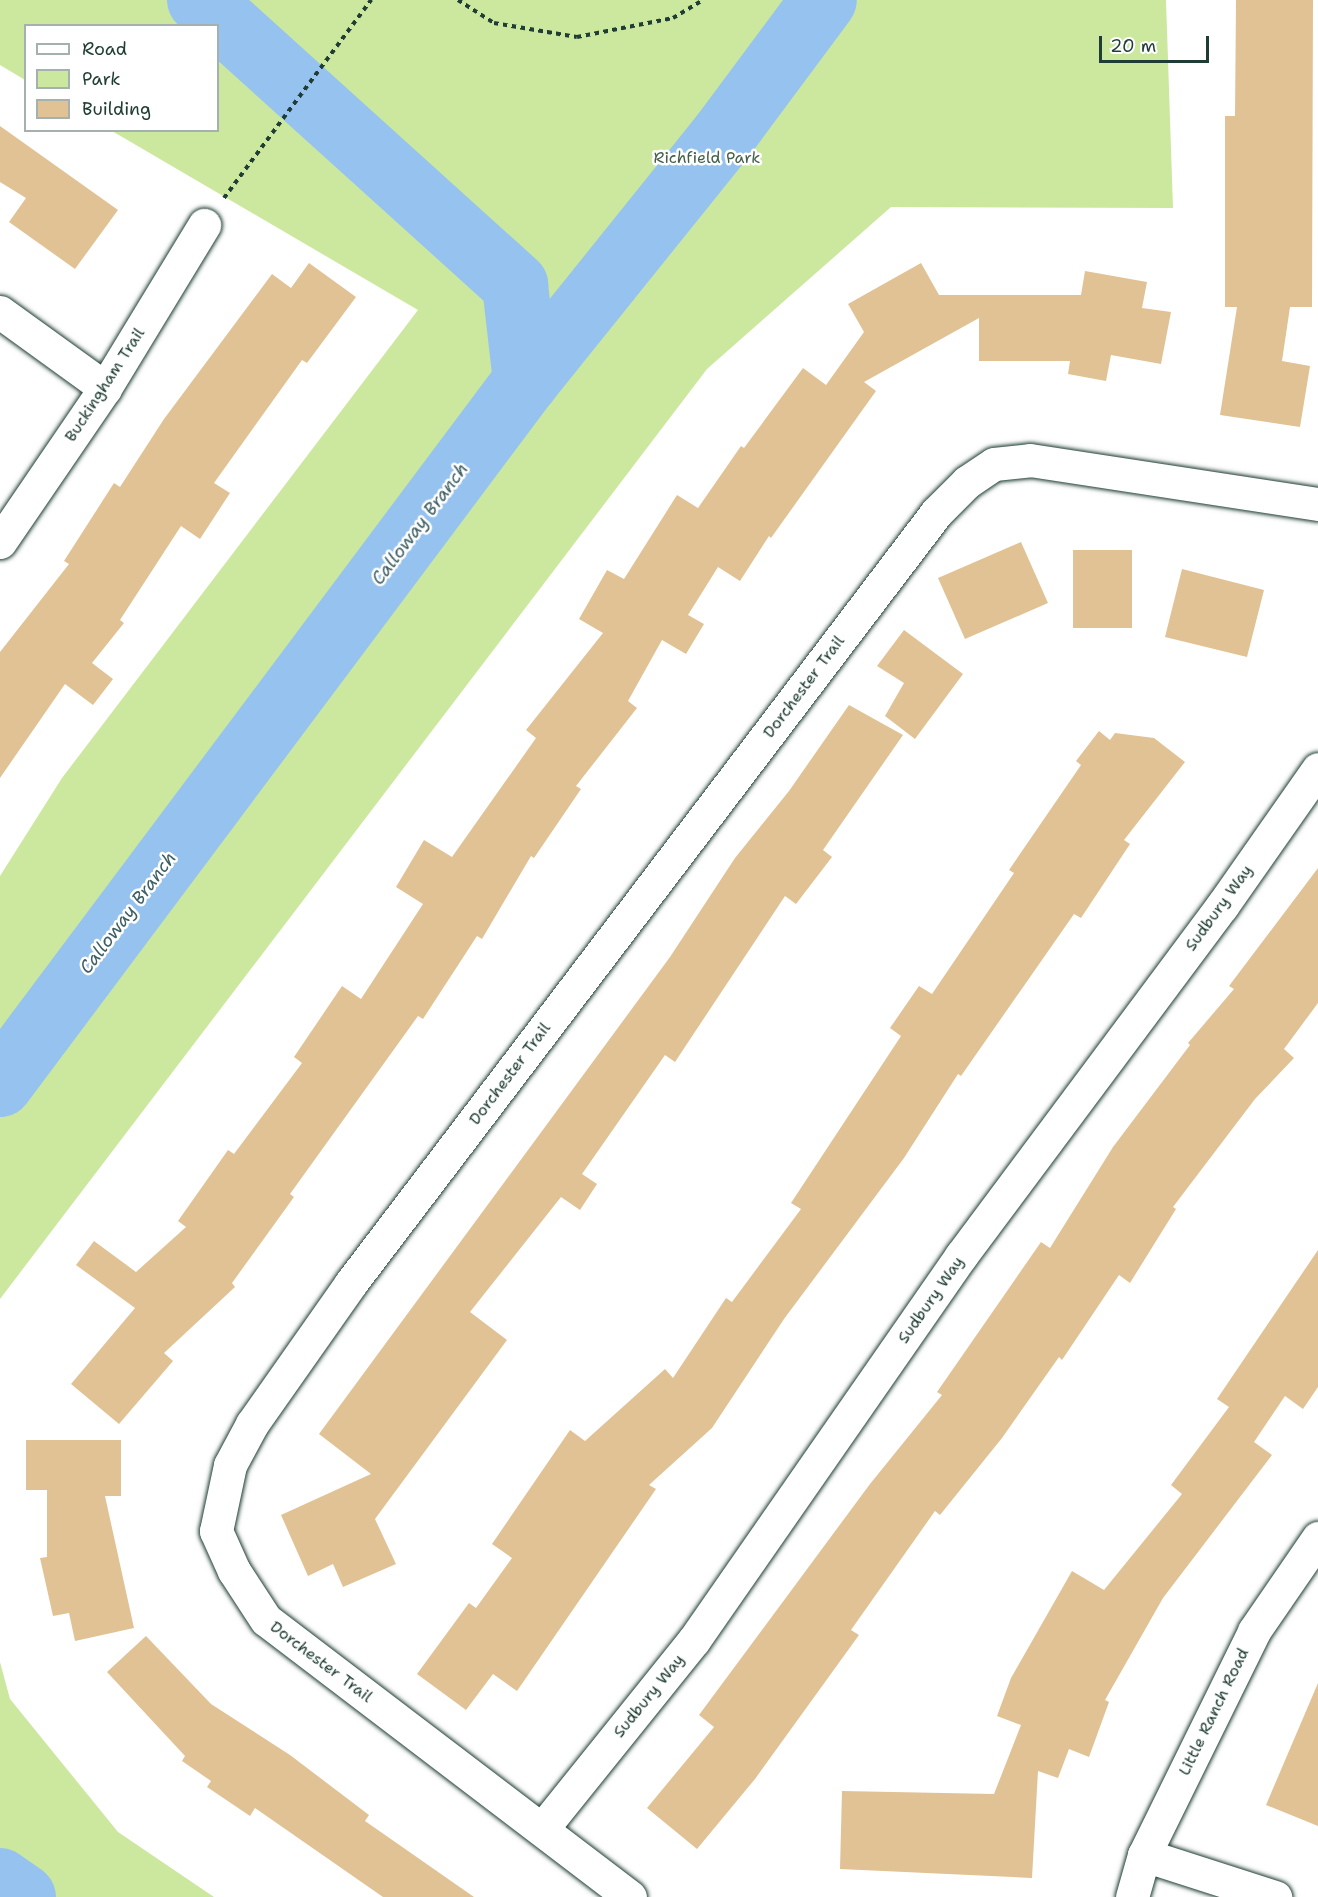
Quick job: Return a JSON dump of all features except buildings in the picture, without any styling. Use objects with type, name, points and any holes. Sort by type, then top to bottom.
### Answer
[{"type":"street","name":"Buckingham Trail","points":[[0,542],[105,388],[204,225]]},
{"type":"street","points":[[0,312],[105,388]]},
{"type":"street","name":"Dorchester Trail","points":[[630,1897],[266,1620],[234,1571],[216,1532],[230,1465],[252,1424],[387,1235],[936,513],[967,482],[994,464],[1030,459],[1318,504]]},
{"type":"street","name":"Sudbury Way","points":[[542,1829],[694,1640],[961,1256],[1222,906],[1318,769]]},
{"type":"street","name":"Little Ranch Road","points":[[1132,1897],[1144,1855],[1254,1631],[1318,1538]]},
{"type":"street","points":[[1144,1855],[1275,1897]]},
{"type":"path","points":[[204,225],[371,0]]},
{"type":"path","points":[[458,0],[494,22],[577,37],[673,18],[703,0]]},
{"type":"green space","name":"Richfield Park","points":[[0,0],[1166,0],[1173,208],[891,207],[707,369],[0,1299],[0,876],[62,778],[418,310],[114,132],[219,132],[219,24],[24,24],[24,79],[0,65]]},
{"type":"green space","points":[[0,1662],[10,1699],[118,1832],[214,1897],[0,1897]]},
{"type":"waterway","name":"Calloway Branch","points":[[200,0],[515,285],[526,381]]},
{"type":"waterway","name":"Calloway Branch","points":[[0,1084],[526,381],[723,136],[824,0]]},
{"type":"waterway","name":"Calloway Branch","points":[[0,1881],[23,1897]]}]
